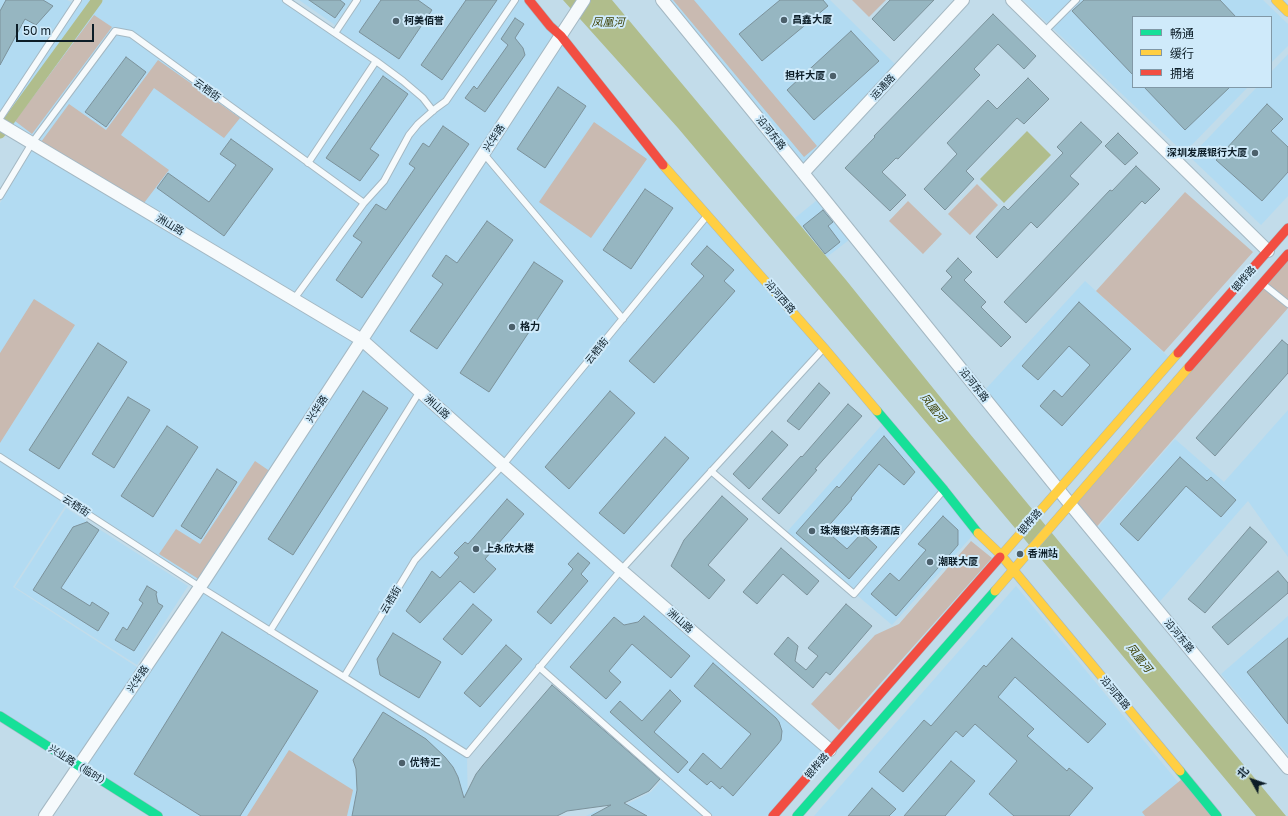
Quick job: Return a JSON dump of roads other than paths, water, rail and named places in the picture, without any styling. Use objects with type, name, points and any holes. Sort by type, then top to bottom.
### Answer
[{"type":"main road","name":"沿河西路","points":[[529,0],[550,26],[561,36],[669,172],[824,348],[944,490],[975,530],[1013,570],[1218,816]]},
{"type":"main road","points":[[1276,0],[1288,12]]},
{"type":"main road","name":"银桦路","points":[[773,816],[1288,228]]},
{"type":"main road","name":"银桦路","points":[[797,816],[1288,254]]},
{"type":"main road","name":"兴业路（临时）","points":[[0,716],[158,816]]},
{"type":"street","name":"兴华路","points":[[45,816],[200,587],[584,0]]},
{"type":"street","name":"沿河东路","points":[[662,0],[1058,490],[1288,768]]},
{"type":"street","name":"运通路","points":[[803,173],[963,0]]},
{"type":"street","points":[[1012,0],[1268,251]]},
{"type":"street","name":"洲山路","points":[[5,127],[362,340],[621,570],[830,750]]},
{"type":"lane","points":[[0,118],[78,0]]},
{"type":"lane","points":[[286,0],[403,81],[423,98],[433,111]]},
{"type":"lane","points":[[335,33],[357,0]]},
{"type":"lane","points":[[294,299],[364,203],[384,181],[409,135],[418,124],[446,101],[515,0]]},
{"type":"lane","points":[[1044,32],[1076,0]]},
{"type":"lane","name":"云栖街","points":[[0,196],[32,143],[115,31],[131,34],[364,203]]},
{"type":"lane","points":[[308,162],[376,61]]},
{"type":"lane","points":[[484,154],[623,319]]},
{"type":"lane","name":"云栖街","points":[[0,456],[200,587],[344,677],[415,560],[503,465],[708,215]]},
{"type":"lane","points":[[1262,283],[1288,304]]},
{"type":"lane","points":[[344,677],[467,754],[621,570],[824,348]]},
{"type":"lane","points":[[270,631],[420,392]]},
{"type":"lane","points":[[711,471],[854,594],[944,490]]},
{"type":"lane","points":[[539,668],[708,816]]},
{"type":"water","name":"凤凰河","points":[[563,0],[612,0],[846,280],[970,434],[1286,816],[1256,816],[678,128]]},
{"type":"water","points":[[1027,131],[1051,155],[1004,203],[980,179]]},
{"type":"waterway","points":[[0,133],[97,0]]},
{"type":"place","name":"昌鑫大厦","points":[[784,20]]},
{"type":"place","name":"柯美佰誉","points":[[396,21]]},
{"type":"place","name":"担杆大厦","points":[[833,76]]},
{"type":"place","name":"深圳发展银行大厦","points":[[1255,153]]},
{"type":"place","name":"格力","points":[[512,327]]},
{"type":"place","name":"珠海俊兴商务酒店","points":[[812,531]]},
{"type":"place","name":"上永欣大楼","points":[[476,549]]},
{"type":"place","name":"香洲站","points":[[1020,554]]},
{"type":"place","name":"潮联大厦","points":[[930,562]]},
{"type":"place","name":"优特汇","points":[[402,763]]}]
